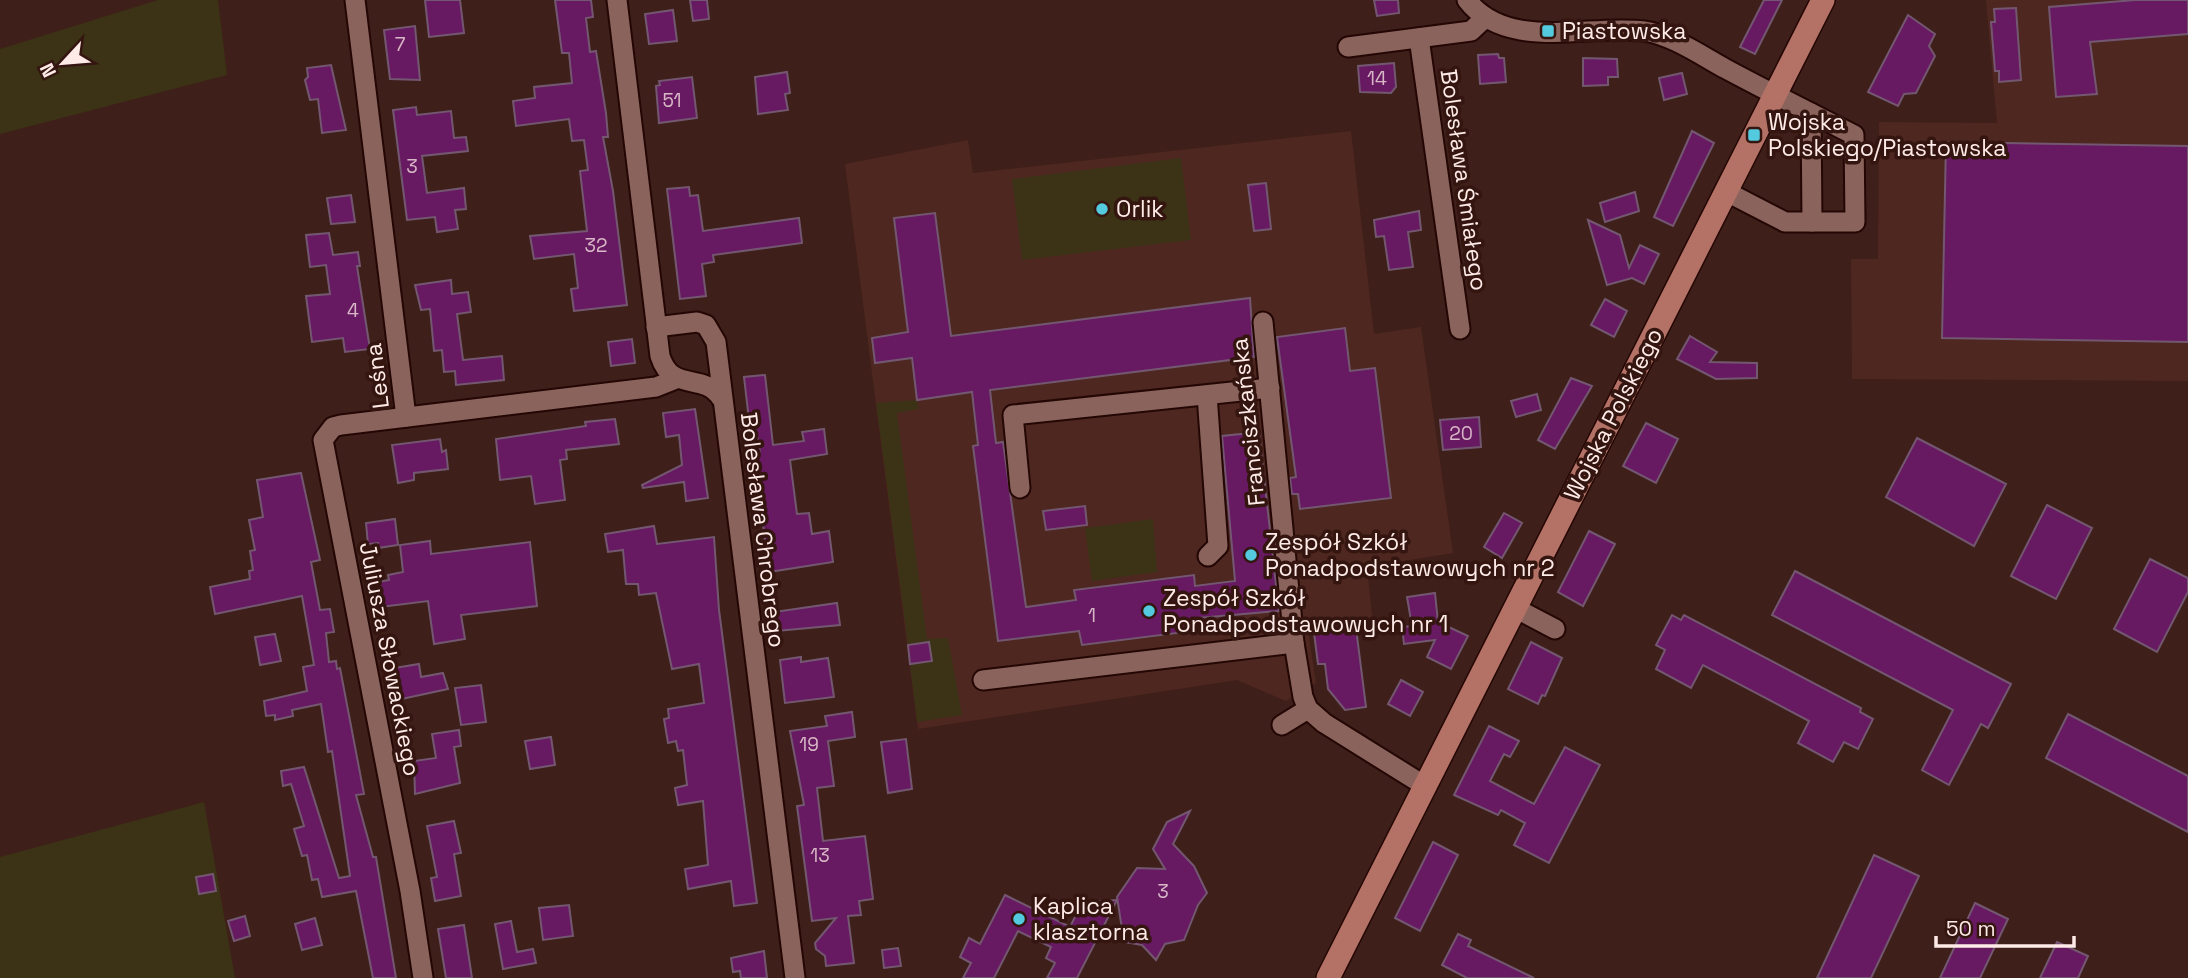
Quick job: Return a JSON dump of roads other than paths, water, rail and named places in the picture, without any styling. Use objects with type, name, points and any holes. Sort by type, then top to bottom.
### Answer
[{"type":"main road","name":"Wojska Polskiego","points":[[1335,976],[1425,786],[1823,0]]},
{"type":"street","name":"Leśna","points":[[356,0],[407,417]]},
{"type":"street","points":[[407,417],[656,387],[676,379],[663,366],[656,327],[617,0]]},
{"type":"street","points":[[1467,0],[1485,18],[1507,28],[1530,31],[1646,32],[1683,46],[1854,135],[1855,222],[1785,222],[1725,191]]},
{"type":"street","points":[[1348,47],[1471,32],[1485,18]]},
{"type":"street","name":"Bolesława Śmiałego","points":[[1419,38],[1460,329]]},
{"type":"street","points":[[1811,113],[1812,222]]},
{"type":"street","points":[[656,327],[697,322],[706,325],[716,342],[721,398]]},
{"type":"street","name":"Franciszkańska","points":[[1263,322],[1294,643],[1303,697],[1308,709]]},
{"type":"street","name":"Bolesława Chrobrego","points":[[676,379],[709,386],[721,398],[795,978]]},
{"type":"street","points":[[1020,488],[1013,415],[1270,388]]},
{"type":"street","points":[[1207,395],[1218,546],[1208,556]]},
{"type":"street","name":"Juliusza Słowackiego","points":[[407,417],[333,427],[326,433],[323,447],[407,877],[423,978]]},
{"type":"street","points":[[1515,608],[1555,629]]},
{"type":"street","points":[[983,680],[1294,643]]},
{"type":"street","points":[[1282,724],[1308,709],[1324,723],[1425,786]]},
{"type":"place","name":"Piastowska","points":[[1548,31]]},
{"type":"place","name":"Wojska Polskiego/Piastowska","points":[[1754,135]]},
{"type":"place","name":"Orlik","points":[[1102,209]]},
{"type":"place","name":"Zespół Szkół Ponadpodstawowych nr 2","points":[[1251,555]]},
{"type":"place","name":"Zespół Szkół Ponadpodstawowych nr 1","points":[[1149,611]]},
{"type":"place","name":"Kaplica klasztorna","points":[[1019,919]]}]
